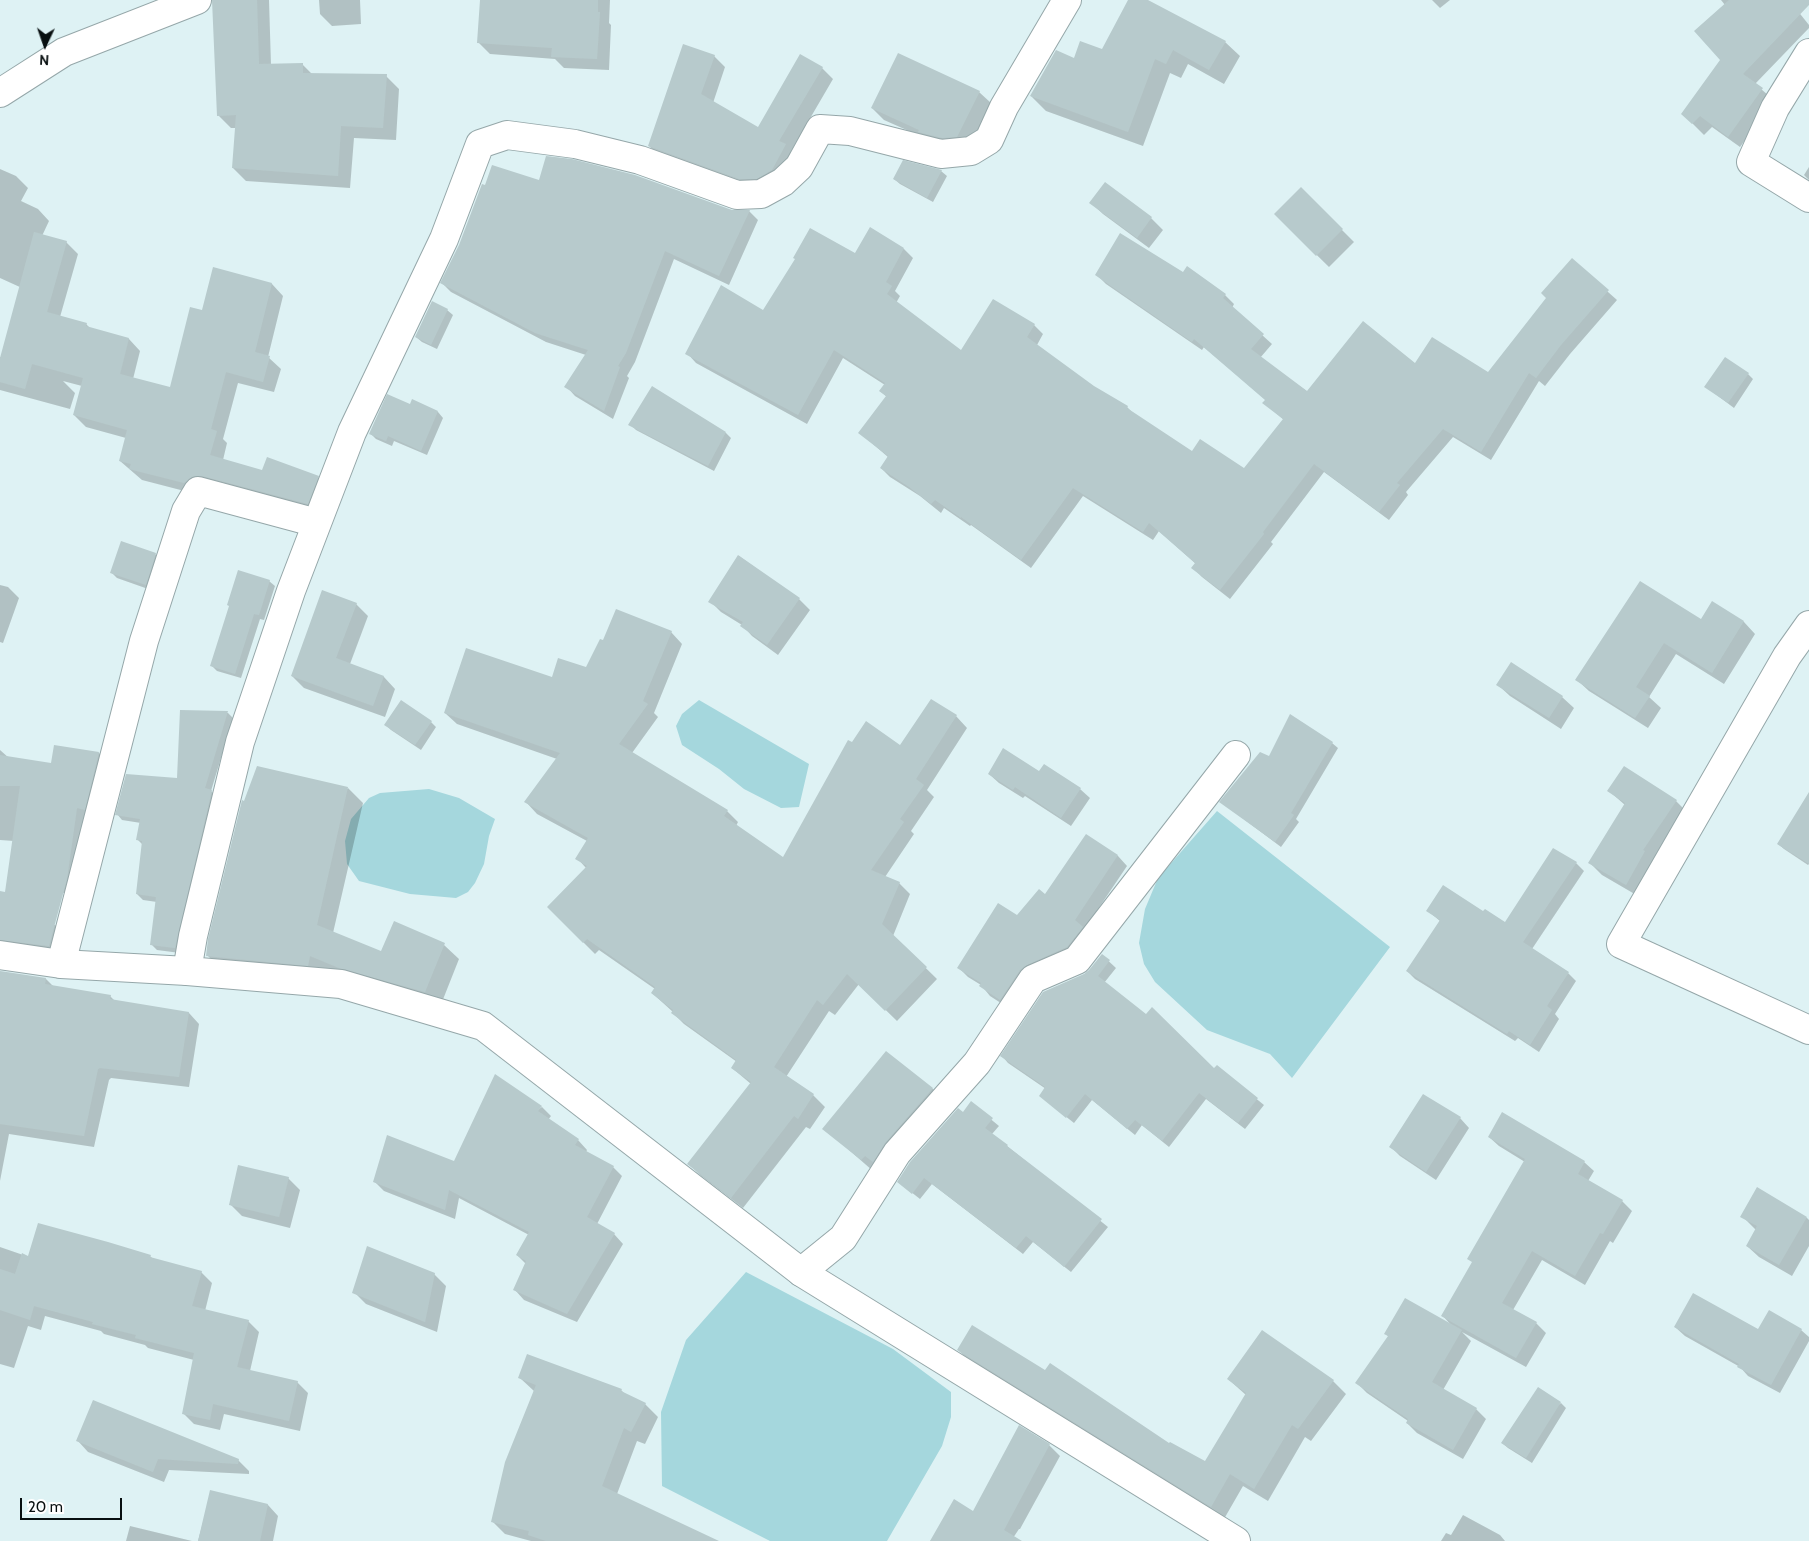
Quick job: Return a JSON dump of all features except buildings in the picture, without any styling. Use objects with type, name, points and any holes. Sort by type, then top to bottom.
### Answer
[{"type":"street","points":[[0,93],[64,52],[197,0]]},
{"type":"street","points":[[187,971],[193,936],[240,742],[291,591],[352,432],[444,239],[480,144],[507,136],[575,144],[640,160],[736,194],[761,194],[783,182],[799,167],[820,129],[850,131],[942,154],[971,151],[989,140],[1004,107],[1066,0]]},
{"type":"street","points":[[1809,54],[1775,108],[1751,162],[1809,198]]},
{"type":"street","points":[[61,964],[144,641],[186,511],[198,491],[317,523]]},
{"type":"street","points":[[1809,625],[1787,656],[1621,944],[1809,1030]]},
{"type":"street","points":[[801,1272],[843,1238],[897,1152],[977,1063],[1033,979],[1077,960],[1236,755]]},
{"type":"street","points":[[0,955],[61,964],[187,971],[341,984],[483,1026],[801,1272],[1236,1541]]},
{"type":"water","points":[[699,700],[809,764],[799,807],[781,808],[744,789],[719,769],[682,745],[676,726],[682,714]]},
{"type":"water","points":[[429,789],[459,798],[495,819],[489,836],[484,864],[475,883],[468,892],[456,898],[410,894],[359,881],[347,864],[345,841],[351,819],[369,798],[380,793]]},
{"type":"water","points":[[1217,811],[1390,947],[1292,1078],[1270,1054],[1207,1030],[1155,982],[1144,964],[1139,943],[1145,909],[1158,878]]},
{"type":"water","points":[[746,1272],[893,1349],[951,1392],[951,1417],[942,1446],[887,1541],[770,1541],[662,1486],[661,1412],[686,1340]]}]
